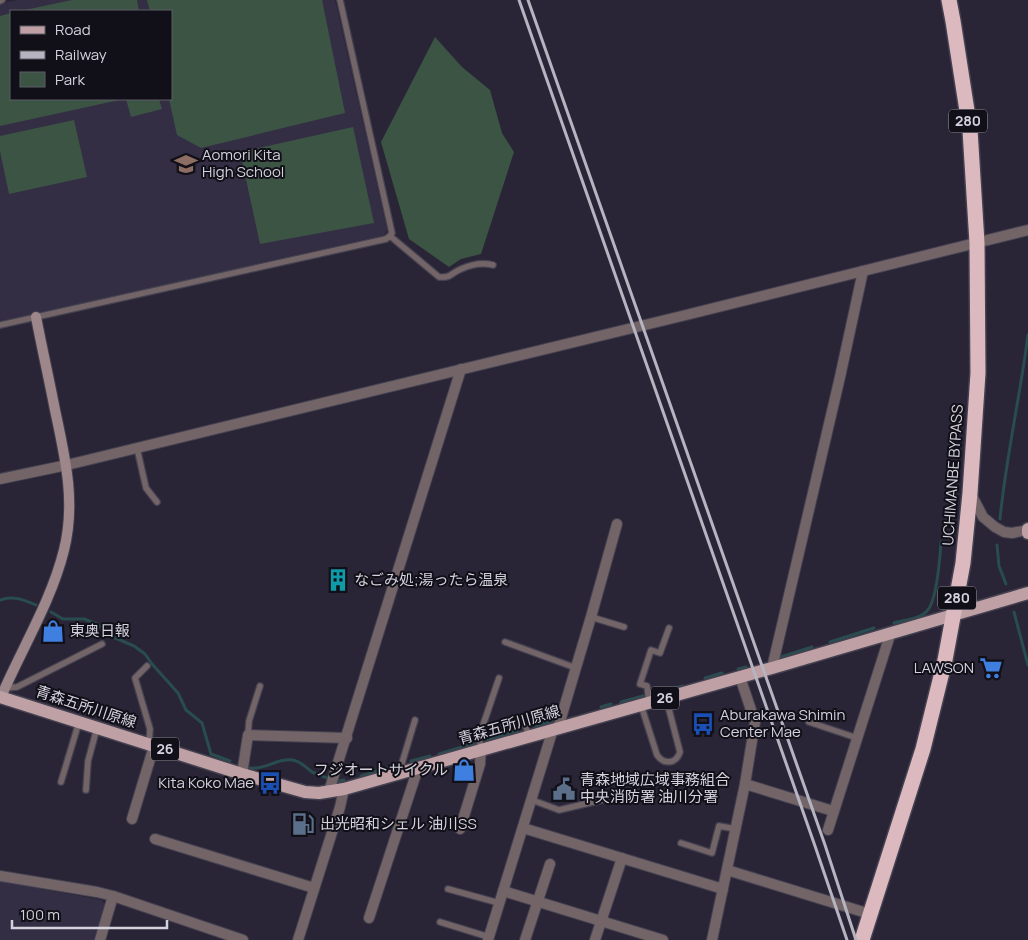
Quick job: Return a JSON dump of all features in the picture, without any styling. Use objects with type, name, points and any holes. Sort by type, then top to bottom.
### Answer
[{"type":"highway","name":"UCHIMANBE BYPASS","points":[[862,940],[922,749],[946,660],[963,563],[970,493],[978,373],[977,243],[970,130],[954,21],[949,0]]},
{"type":"main road","name":"青森五所川原線","points":[[2,694],[79,722],[242,774],[305,792],[320,793],[344,789],[399,774],[1028,593]]},
{"type":"street","points":[[0,479],[137,448],[1028,230]]},
{"type":"street","points":[[772,668],[863,271]]},
{"type":"street","points":[[2,694],[44,606],[56,576],[64,548],[69,512],[66,465],[36,317]]},
{"type":"street","points":[[330,791],[461,369]]},
{"type":"street","points":[[970,493],[983,517],[995,528],[1012,534],[1028,531]]},
{"type":"street","points":[[488,939],[576,668],[617,524]]},
{"type":"street","points":[[828,830],[890,634]]},
{"type":"street","points":[[712,940],[745,784],[755,722],[740,677]]},
{"type":"street","points":[[242,774],[248,735],[347,738]]},
{"type":"street","points":[[132,819],[152,745]]},
{"type":"street","points":[[460,829],[480,764],[481,750]]},
{"type":"street","points":[[369,918],[418,768]]},
{"type":"street","points":[[745,784],[833,811]]},
{"type":"street","points":[[298,940],[340,808],[344,789]]},
{"type":"street","points":[[523,828],[723,889]]},
{"type":"street","points":[[155,839],[314,888]]},
{"type":"street","points":[[595,940],[622,858]]},
{"type":"street","points":[[525,940],[550,864]]},
{"type":"street","points":[[727,870],[870,914]]},
{"type":"street","points":[[0,876],[113,896],[243,940]]},
{"type":"street","points":[[503,891],[662,940]]},
{"type":"street","points":[[100,940],[113,896]]},
{"type":"lane","points":[[0,325],[376,242],[390,236],[392,232],[340,0]]},
{"type":"lane","points":[[390,236],[439,277],[450,277],[460,269],[483,262],[493,265]]},
{"type":"lane","points":[[137,448],[146,488],[157,502]]},
{"type":"lane","points":[[591,617],[624,627]]},
{"type":"lane","points":[[666,698],[680,752],[675,761],[670,762],[664,762],[657,754],[645,704],[646,686],[640,684],[651,650],[660,654],[669,628]]},
{"type":"lane","points":[[505,642],[576,668]]},
{"type":"lane","points":[[2,694],[18,688],[102,644]]},
{"type":"lane","points":[[147,666],[135,678],[150,729],[152,745]]},
{"type":"lane","points":[[481,750],[479,737],[499,678]]},
{"type":"lane","points":[[248,735],[249,721],[260,686]]},
{"type":"lane","points":[[523,718],[529,736]]},
{"type":"lane","points":[[399,774],[415,720]]},
{"type":"lane","points":[[61,782],[79,722]]},
{"type":"lane","points":[[809,722],[857,738]]},
{"type":"lane","points":[[86,790],[88,761],[97,728]]},
{"type":"lane","points":[[532,800],[559,810],[606,799]]},
{"type":"lane","points":[[681,844],[712,853],[719,826],[736,829]]},
{"type":"lane","points":[[448,889],[499,903]]},
{"type":"lane","points":[[440,922],[488,939]]},
{"type":"shaded area","name":"Aomori Kita High School","points":[[18,0],[335,0],[387,230],[384,235],[0,321],[0,4]]},
{"type":"shaded area","points":[[0,881],[101,900],[107,907],[96,940],[0,940]]},
{"type":"green space","points":[[72,0],[137,0],[139,10],[25,10]]},
{"type":"green space","points":[[147,0],[322,0],[345,113],[201,148],[177,135],[169,100],[172,100],[172,10],[150,10]]},
{"type":"green space","points":[[10,13],[10,100],[119,100],[0,126],[0,16]]},
{"type":"green space","points":[[435,37],[462,67],[490,90],[502,133],[514,152],[481,254],[461,259],[449,267],[409,239],[381,142]]},
{"type":"green space","points":[[126,100],[159,100],[162,109],[131,117]]},
{"type":"green space","points":[[74,120],[87,177],[9,194],[0,151],[0,136]]},
{"type":"green space","points":[[353,127],[374,223],[260,244],[240,152]]},
{"type":"waterway","points":[[1000,519],[1028,335]]},
{"type":"waterway","points":[[894,623],[920,616],[930,606],[937,578],[941,542]]},
{"type":"waterway","points":[[997,545],[999,566],[1006,584]]},
{"type":"waterway","points":[[0,600],[14,598],[36,605]]},
{"type":"waterway","points":[[51,612],[63,619],[84,619],[97,624],[113,637],[134,646],[145,654],[178,693],[186,710],[202,723],[211,754],[230,761]]},
{"type":"waterway","points":[[1014,612],[1028,665]]},
{"type":"waterway","points":[[830,642],[874,628]]},
{"type":"waterway","points":[[781,657],[812,647]]},
{"type":"waterway","points":[[738,669],[746,667]]},
{"type":"waterway","points":[[705,678],[722,673]]},
{"type":"waterway","points":[[653,693],[683,686]]},
{"type":"waterway","points":[[621,702],[643,696]]},
{"type":"waterway","points":[[601,707],[611,704]]},
{"type":"waterway","points":[[535,726],[556,720]]},
{"type":"waterway","points":[[486,740],[520,730]]},
{"type":"waterway","points":[[439,754],[475,743]]},
{"type":"waterway","points":[[411,761],[430,756]]},
{"type":"waterway","points":[[250,768],[292,760],[300,763],[312,772],[327,778]]},
{"type":"waterway","points":[[361,776],[394,766]]},
{"type":"waterway","points":[[339,781],[344,780]]},
{"type":"railway","points":[[519,0],[847,940]]},
{"type":"railway","points":[[528,0],[825,845],[856,940]]},
{"type":"place","name":"Aomori Kita High School","points":[[186,164]]},
{"type":"place","name":"なごみ処;湯ったら温泉","points":[[338,580]]},
{"type":"place","name":"東奥日報","points":[[53,631]]},
{"type":"place","name":"LAWSON","points":[[991,668]]},
{"type":"place","name":"Aburakawa Shimin Center Mae","points":[[703,724]]},
{"type":"place","name":"フジオートサイクル","points":[[464,770]]},
{"type":"place","name":"Kita Koko Mae","points":[[270,783]]},
{"type":"place","name":"青森地域広域事務組合 中央消防署 油川分署","points":[[564,789]]},
{"type":"place","name":"出光昭和シェル 油川SS","points":[[303,824]]}]
